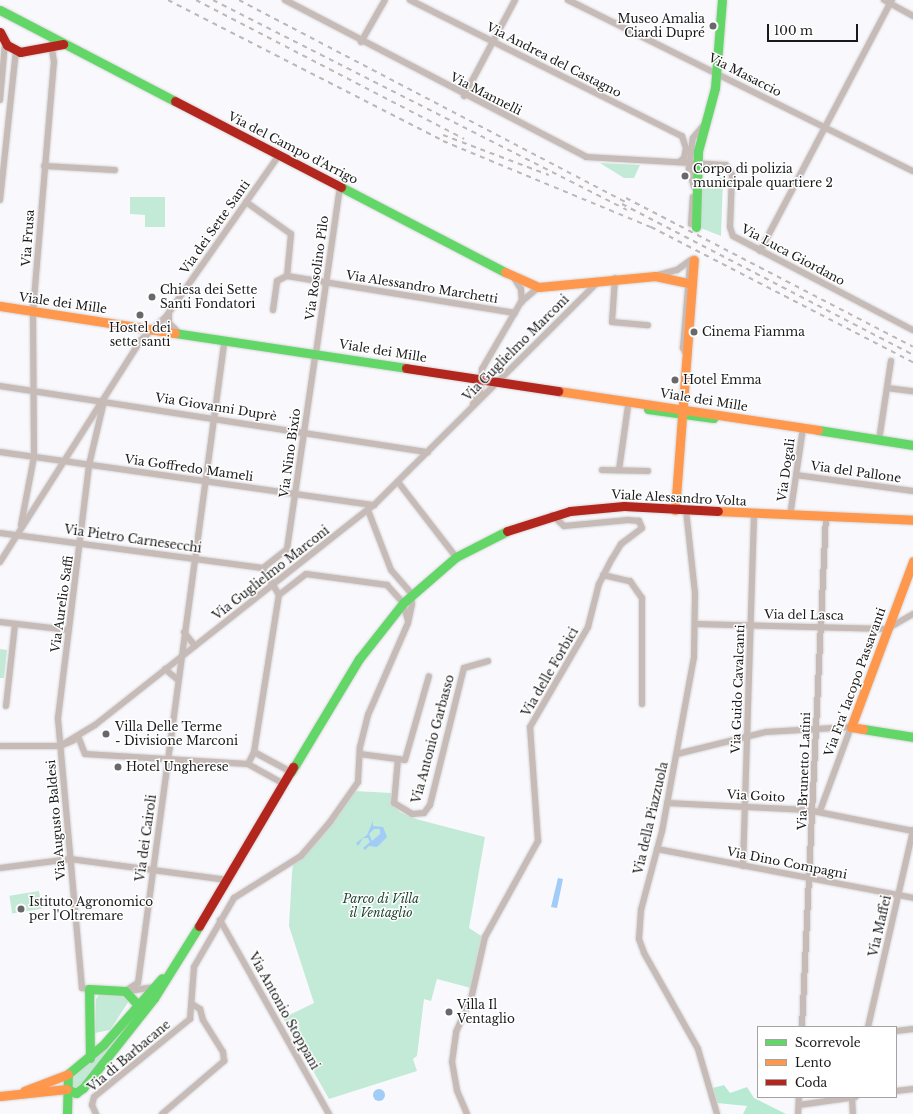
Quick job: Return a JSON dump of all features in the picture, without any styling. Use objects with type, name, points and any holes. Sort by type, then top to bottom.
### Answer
[{"type":"street","points":[[361,42],[385,0]]},
{"type":"street","name":"Via Andrea del Castagno","points":[[410,0],[682,136],[685,142],[684,158],[679,162]]},
{"type":"street","points":[[464,96],[515,0]]},
{"type":"street","name":"Via Masaccio","points":[[568,0],[913,171]]},
{"type":"street","points":[[693,226],[693,197],[696,164],[717,73],[722,0]]},
{"type":"street","name":"Via Mannelli","points":[[289,1],[361,42],[464,96],[586,157],[696,164]]},
{"type":"street","points":[[760,251],[825,128],[887,1],[913,16]]},
{"type":"street","name":"Via del Campo d'Arrigo","points":[[0,10],[510,274],[539,284]]},
{"type":"street","points":[[0,32],[5,43],[0,100]]},
{"type":"street","name":"Via Frusa","points":[[19,532],[34,457],[33,313],[44,166],[54,62],[50,45],[51,41],[44,33]]},
{"type":"street","points":[[5,43],[16,51],[34,51],[50,45],[65,44]]},
{"type":"street","points":[[0,200],[2,157],[16,51]]},
{"type":"street","points":[[2,78],[12,80]]},
{"type":"street","points":[[693,226],[696,164],[692,138],[706,122]]},
{"type":"street","name":"Via dei Sette Santi","points":[[0,562],[104,401],[152,331],[170,312],[279,155]]},
{"type":"street","name":"Via Luca Giordano","points":[[696,164],[719,163],[730,169],[730,231],[735,238],[913,330]]},
{"type":"street","points":[[694,187],[696,164]]},
{"type":"street","points":[[44,166],[115,170]]},
{"type":"street","name":"Via Rosolino Pilo","points":[[316,356],[340,186]]},
{"type":"street","points":[[246,202],[291,234],[287,276],[277,281],[273,310]]},
{"type":"street","points":[[539,284],[573,283],[615,278],[655,276],[672,272],[690,260]]},
{"type":"street","points":[[675,510],[686,354],[690,260]]},
{"type":"street","points":[[510,274],[520,286],[522,302]]},
{"type":"street","name":"Via Alessandro Marchetti","points":[[287,276],[515,313]]},
{"type":"street","points":[[655,276],[690,284]]},
{"type":"street","points":[[615,278],[612,322],[648,325]]},
{"type":"street","name":"Via Guglielmo Marconi","points":[[60,746],[78,736],[275,584],[374,505],[600,280]]},
{"type":"street","name":"Via Guglielmo Marconi","points":[[573,283],[582,290],[582,298]]},
{"type":"street","name":"Via Guglielmo Marconi","points":[[466,414],[479,396],[482,369],[522,302],[539,284]]},
{"type":"street","name":"Viale dei Mille","points":[[0,306],[33,313],[152,331],[224,344],[316,356]]},
{"type":"street","name":"Viale dei Mille","points":[[0,310],[33,313]]},
{"type":"street","points":[[170,312],[168,321],[178,332]]},
{"type":"street","name":"Viale dei Mille","points":[[152,331],[178,332],[316,356],[681,411],[762,421],[913,445]]},
{"type":"street","name":"Via dei Cairoli","points":[[125,991],[138,983],[184,632],[224,344]]},
{"type":"street","name":"Via Nino Bixio","points":[[264,568],[286,550],[316,356]]},
{"type":"street","points":[[879,440],[891,361]]},
{"type":"street","name":"Viale dei Mille","points":[[496,383],[628,406],[681,411]]},
{"type":"street","name":"Via Giovanni Duprè","points":[[0,386],[428,452]]},
{"type":"street","points":[[887,388],[913,391]]},
{"type":"street","name":"Via dei Sette Santi","points":[[90,465],[104,401]]},
{"type":"street","points":[[619,470],[628,406]]},
{"type":"street","name":"Via Dogali","points":[[790,516],[803,428]]},
{"type":"street","name":"Via Goffredo Mameli","points":[[0,452],[374,505]]},
{"type":"street","name":"Via Aurelio Saffi","points":[[60,746],[58,718],[90,465]]},
{"type":"street","points":[[602,470],[648,471]]},
{"type":"street","name":"Via del Pallone","points":[[796,475],[913,492]]},
{"type":"street","points":[[398,482],[456,557]]},
{"type":"street","name":"Viale Alessandro Volta","points":[[158,986],[212,907],[226,890],[227,882],[359,659],[412,593],[456,557],[504,531],[552,515],[610,506],[790,516],[913,520]]},
{"type":"street","points":[[203,1020],[190,1020],[194,967],[224,912],[244,889],[290,864],[306,850],[342,806],[358,779],[360,754],[368,715],[408,623],[412,593],[396,576],[368,510]]},
{"type":"street","name":"Via della Piazzuola","points":[[686,510],[696,624],[677,754],[657,849],[641,910],[640,944],[693,1037],[717,1114]]},
{"type":"street","name":"Via Guido Cavalcanti","points":[[743,866],[754,514]]},
{"type":"street","name":"Via delle Forbici","points":[[467,1114],[457,1090],[452,1062],[456,1032],[471,999],[485,937],[538,841],[530,730],[588,627],[603,575],[621,544],[640,532],[640,523],[620,520],[564,526],[552,515]]},
{"type":"street","name":"Via Brunetto Latini","points":[[802,1026],[810,878],[817,811],[817,727],[826,516]]},
{"type":"street","name":"Via Pietro Carnesecchi","points":[[0,533],[19,532],[81,544],[264,568]]},
{"type":"street","name":"Via Fra' Iacopo Passavanti","points":[[817,811],[851,727],[913,561]]},
{"type":"street","points":[[299,565],[306,574],[387,585],[403,603],[408,623]]},
{"type":"street","points":[[248,764],[254,752],[279,595],[275,584],[264,568]]},
{"type":"street","points":[[279,595],[306,574]]},
{"type":"street","points":[[603,575],[630,581],[642,598],[642,704]]},
{"type":"street","points":[[387,585],[396,576]]},
{"type":"street","points":[[887,629],[913,614]]},
{"type":"street","points":[[0,622],[69,630]]},
{"type":"street","points":[[6,706],[15,624]]},
{"type":"street","name":"Via del Lasca","points":[[696,624],[821,626],[887,629]]},
{"type":"street","points":[[184,632],[195,646]]},
{"type":"street","name":"Via Antonio Garbasso","points":[[398,759],[394,803],[412,814],[424,813],[430,805],[464,668],[488,661]]},
{"type":"street","points":[[165,669],[178,680]]},
{"type":"street","points":[[360,754],[405,760],[429,676]]},
{"type":"street","points":[[677,754],[747,736],[817,727],[851,727],[913,737]]},
{"type":"street","points":[[78,736],[85,754],[248,764],[284,784]]},
{"type":"street","points":[[0,746],[60,746]]},
{"type":"street","name":"Via Augusto Baldesi","points":[[60,746],[70,859],[85,988]]},
{"type":"street","points":[[254,752],[291,772]]},
{"type":"street","name":"Via Goito","points":[[667,803],[817,811],[913,831]]},
{"type":"street","name":"Via Maffei","points":[[868,1026],[913,831]]},
{"type":"street","name":"Via Dino Compagni","points":[[657,849],[913,898]]},
{"type":"street","points":[[0,868],[70,859],[153,869],[227,882]]},
{"type":"street","points":[[212,907],[224,912]]},
{"type":"street","name":"Via Antonio Stoppani","points":[[220,920],[329,1114]]},
{"type":"street","points":[[90,1058],[85,988],[141,991],[158,986]]},
{"type":"street","points":[[15,1095],[68,1074],[90,1058],[138,1002],[158,986]]},
{"type":"street","points":[[68,1114],[83,1088],[140,1016],[158,986]]},
{"type":"street","points":[[125,991],[138,1002],[140,1016]]},
{"type":"street","points":[[162,1114],[224,1061],[223,1052],[203,1020],[200,1009],[192,1004]]},
{"type":"street","name":"Via di Barbacane","points":[[96,1114],[92,1105],[94,1096],[190,1020]]},
{"type":"street","points":[[897,1032],[913,1029]]},
{"type":"street","points":[[68,1074],[68,1114]]},
{"type":"street","points":[[0,1096],[67,1089],[76,1093],[83,1088]]},
{"type":"street","points":[[897,1091],[913,1089]]},
{"type":"street","points":[[798,1114],[799,1098]]},
{"type":"street","points":[[799,1105],[846,1098]]},
{"type":"street","points":[[853,1098],[853,1114]]},
{"type":"green space","points":[[600,163],[640,165],[634,178],[624,178]]},
{"type":"green space","points":[[719,172],[723,180],[721,236],[698,227],[701,179],[718,180]]},
{"type":"green space","points":[[130,197],[165,197],[165,227],[145,227],[145,215],[130,214]]},
{"type":"green space","points":[[0,649],[7,650],[4,678],[0,678]]},
{"type":"green space","name":"Parco di Villa il Ventaglio","points":[[354,791],[391,793],[393,804],[400,812],[416,819],[485,837],[469,928],[483,937],[471,988],[437,979],[431,1001],[424,999],[417,1056],[413,1059],[417,1071],[329,1099],[283,1018],[314,1003],[289,926],[292,873],[293,865],[339,815]]},
{"type":"green space","points":[[39,891],[42,909],[12,913],[9,896]]},
{"type":"green space","points":[[100,994],[125,996],[129,1001],[110,1030],[95,1033],[96,999]]},
{"type":"green space","points":[[138,1012],[81,1087],[73,1089],[72,1077]]},
{"type":"green space","points":[[724,1085],[730,1093],[747,1087],[754,1098],[786,1114],[743,1114],[747,1106],[717,1103],[713,1088]]},
{"type":"water","points":[[373,821],[373,826],[383,827],[387,837],[377,847],[369,846],[365,850],[363,848],[370,842],[368,838],[363,838],[358,846],[356,843],[367,835]],"holes":[[[374,829],[380,829],[380,834],[372,841],[369,834]]]},
{"type":"water","points":[[558,878],[563,879],[557,908],[551,907]]},
{"type":"water","points":[[379,1089],[383,1091],[385,1095],[383,1099],[379,1101],[375,1099],[373,1095],[375,1091]]},
{"type":"railway","points":[[168,0],[443,141],[651,227],[913,362]]},
{"type":"railway","points":[[196,0],[464,139]]},
{"type":"railway","points":[[213,0],[627,210]]},
{"type":"railway","points":[[239,0],[629,204]]},
{"type":"railway","points":[[443,135],[549,175]]},
{"type":"railway","points":[[626,198],[913,347]]},
{"type":"railway","points":[[622,204],[913,355]]},
{"type":"traffic: fast","points":[[696,227],[698,151],[715,88],[722,0]]},
{"type":"traffic: fast","points":[[0,10],[175,101]]},
{"type":"traffic: fast","points":[[341,187],[505,272]]},
{"type":"traffic: fast","points":[[175,333],[406,368]]},
{"type":"traffic: fast","points":[[648,409],[713,418]]},
{"type":"traffic: fast","points":[[818,430],[913,445]]},
{"type":"traffic: fast","points":[[291,772],[359,659],[403,603],[456,557],[507,531]]},
{"type":"traffic: fast","points":[[863,729],[913,737]]},
{"type":"traffic: fast","points":[[67,1089],[76,1093],[83,1088],[154,998],[199,926]]},
{"type":"traffic: fast","points":[[67,1114],[68,1074],[103,1045],[162,978]]},
{"type":"traffic: fast","points":[[90,1058],[89,989],[125,991],[140,1007]]},
{"type":"traffic: slow","points":[[675,510],[694,260]]},
{"type":"traffic: slow","points":[[505,272],[539,287],[655,276],[692,284]]},
{"type":"traffic: slow","points":[[0,306],[175,333]]},
{"type":"traffic: slow","points":[[558,391],[818,430]]},
{"type":"traffic: slow","points":[[718,511],[913,520]]},
{"type":"traffic: slow","points":[[863,729],[851,727],[913,561]]},
{"type":"traffic: slow","points":[[24,1091],[68,1074]]},
{"type":"traffic: slow","points":[[0,1096],[67,1089]]},
{"type":"traffic: jam","points":[[0,32],[7,45],[20,52],[63,44]]},
{"type":"traffic: jam","points":[[175,101],[341,187]]},
{"type":"traffic: jam","points":[[406,368],[558,391]]},
{"type":"traffic: jam","points":[[507,531],[570,511],[624,506],[718,511]]},
{"type":"traffic: jam","points":[[199,926],[293,767]]},
{"type":"place","name":"Museo Amalia Ciardi Dupré","points":[[713,26]]},
{"type":"place","name":"Corpo di polizia municipale quartiere 2","points":[[685,176]]},
{"type":"place","name":"Chiesa dei Sette Santi Fondatori","points":[[152,297]]},
{"type":"place","name":"Hostel dei sette santi","points":[[140,315]]},
{"type":"place","name":"Cinema Fiamma","points":[[694,332]]},
{"type":"place","name":"Hotel Emma","points":[[675,380]]},
{"type":"place","name":"Villa Delle Terme - Divisione Marconi","points":[[106,734]]},
{"type":"place","name":"Hotel Ungherese","points":[[118,767]]},
{"type":"place","name":"Istituto Agronomico per l'Oltremare","points":[[21,909]]},
{"type":"place","name":"Villa Il Ventaglio","points":[[449,1012]]}]
